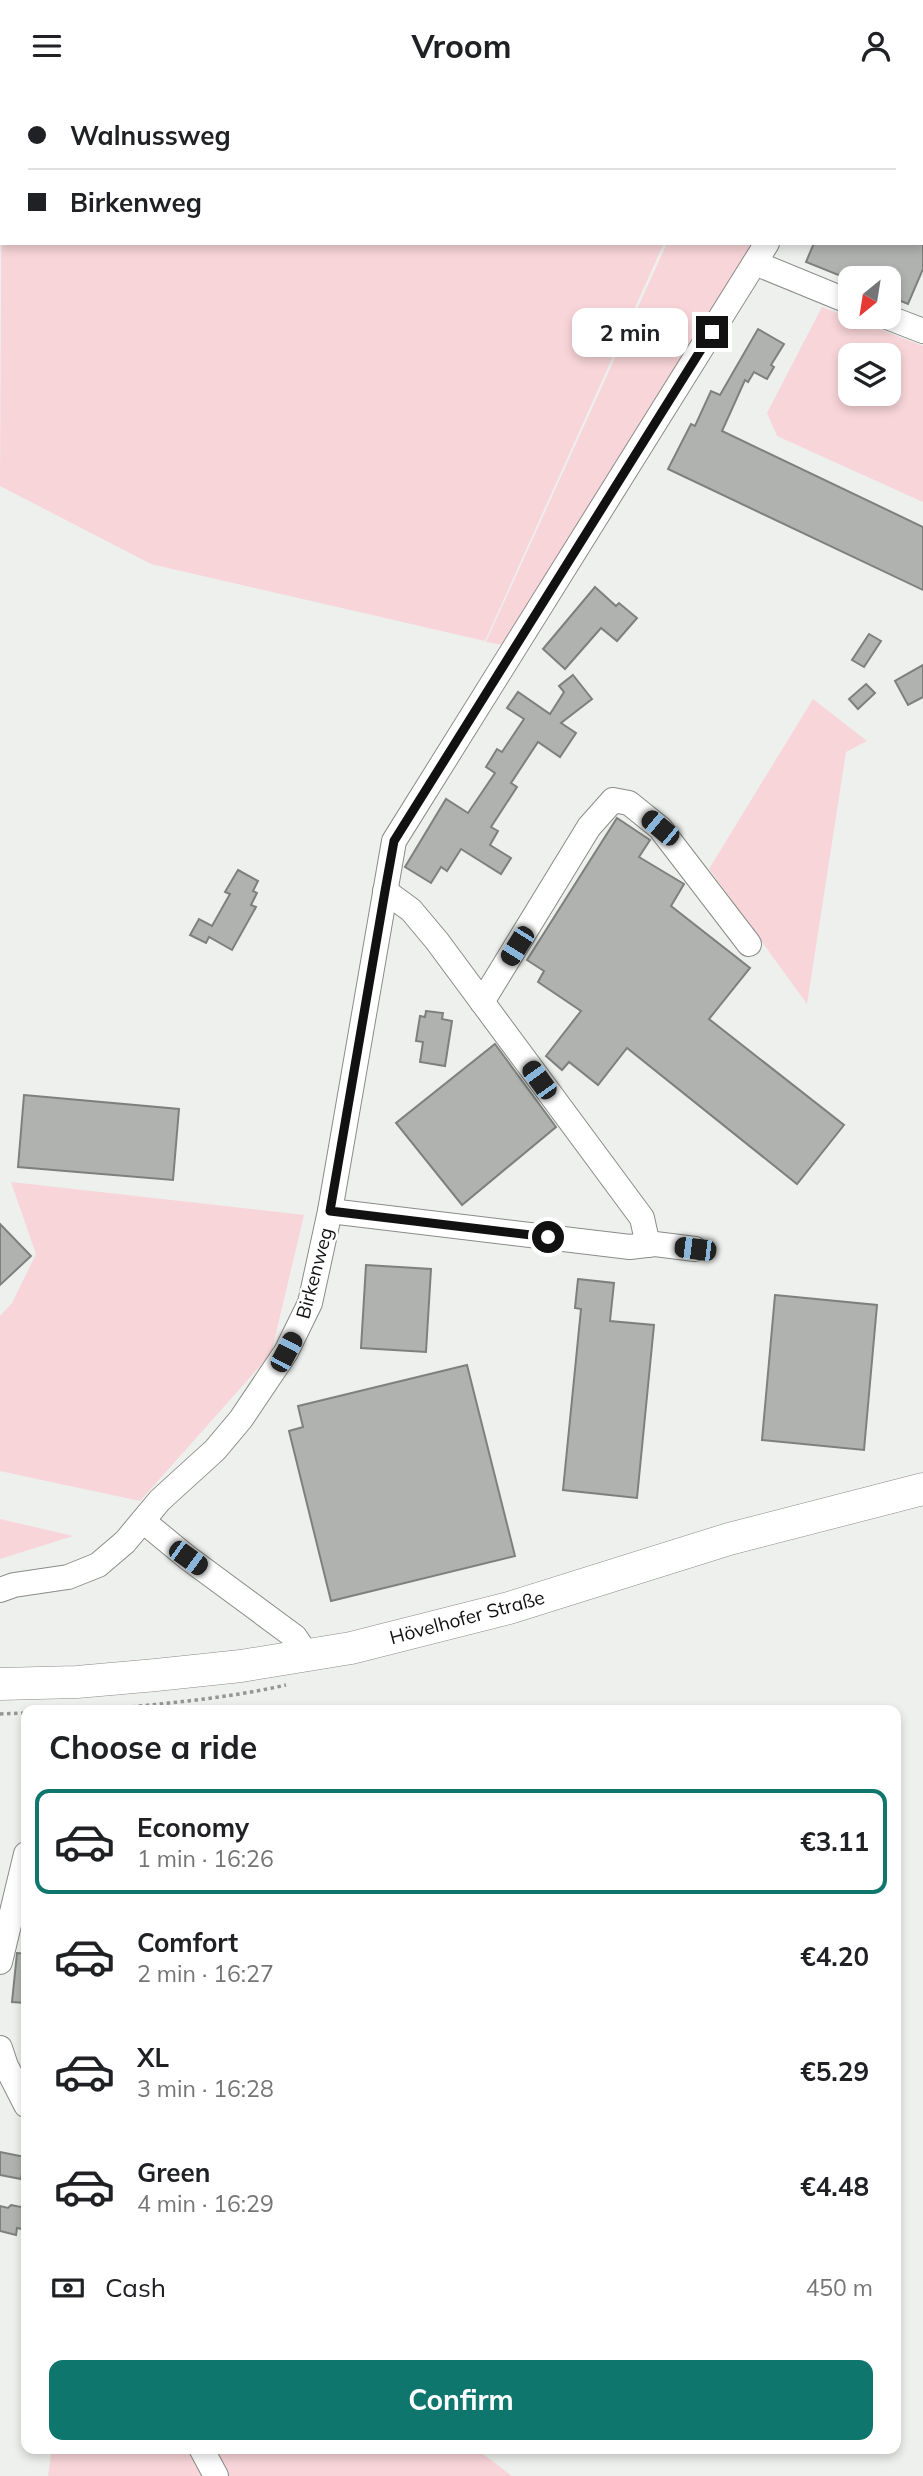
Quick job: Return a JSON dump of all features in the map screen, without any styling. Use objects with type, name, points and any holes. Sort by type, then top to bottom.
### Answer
[{"type":"main road","name":"Hövelhofer Straße","points":[[0,1684],[143,1676],[308,1656],[351,1648],[496,1611],[729,1539],[923,1489]]},
{"type":"street","points":[[761,253],[838,295]]},
{"type":"street","name":"Birkenweg","points":[[0,1590],[14,1585],[68,1577],[85,1571],[97,1565],[125,1542],[160,1500],[215,1450],[241,1419],[286,1352],[310,1303],[330,1211],[394,841],[761,253]]},
{"type":"street","points":[[901,322],[923,331]]},
{"type":"street","points":[[482,1002],[589,827],[613,800],[629,803],[660,828],[749,944]]},
{"type":"street","points":[[385,891],[411,910],[482,1002],[642,1218],[651,1245]]},
{"type":"street","points":[[330,1211],[630,1247],[651,1245],[695,1249]]},
{"type":"street","points":[[143,1521],[188,1558],[295,1637],[308,1656]]},
{"type":"street","points":[[0,1962],[21,1875]]},
{"type":"street","points":[[0,2048],[21,2095]]},
{"type":"street","points":[[204,2454],[216,2476]]},
{"type":"path","points":[[0,1714],[21,1713]]},
{"type":"shaded area","points":[[1,245],[663,245],[485,641],[151,564],[0,486]]},
{"type":"shaded area","points":[[666,245],[760,245],[515,647],[486,642]]},
{"type":"shaded area","points":[[822,307],[838,313],[838,329],[879,329],[923,346],[923,502],[777,436],[767,413]]},
{"type":"shaded area","points":[[813,699],[867,741],[846,752],[807,1004],[709,869]]},
{"type":"shaded area","points":[[11,1182],[304,1215],[271,1354],[140,1501],[0,1471],[0,1316],[12,1303],[36,1254]]},
{"type":"shaded area","points":[[0,1519],[73,1536],[0,1559]]},
{"type":"shaded area","points":[[51,2454],[483,2454],[512,2476],[48,2476]]},
{"type":"building","points":[[813,245],[923,245],[923,269],[908,304],[901,301],[901,266],[838,266],[838,275],[806,262]]},
{"type":"building","points":[[758,329],[784,344],[771,365],[774,367],[767,379],[754,372],[748,382],[745,380],[722,431],[923,527],[923,590],[668,469],[691,424],[695,426],[711,391],[720,395]]},
{"type":"building","points":[[595,587],[616,606],[619,603],[637,618],[617,641],[601,628],[565,669],[543,649]]},
{"type":"building","points":[[869,634],[881,641],[864,667],[852,660]]},
{"type":"building","points":[[923,665],[923,697],[908,705],[895,681]]},
{"type":"building","points":[[573,675],[592,699],[561,723],[576,733],[560,757],[538,742],[511,783],[517,787],[491,827],[498,831],[490,845],[511,858],[501,874],[461,849],[447,871],[441,867],[431,883],[405,867],[446,799],[468,813],[495,773],[486,767],[497,749],[502,752],[524,719],[507,708],[518,692],[550,714],[564,692],[559,686]]},
{"type":"building","points":[[866,684],[875,693],[858,709],[849,699]]},
{"type":"building","points":[[617,818],[650,840],[639,857],[684,884],[671,906],[750,968],[709,1019],[844,1125],[797,1184],[627,1048],[598,1085],[569,1062],[562,1070],[546,1056],[581,1011],[538,982],[544,971],[527,960]]},
{"type":"building","points":[[238,870],[258,881],[253,891],[257,893],[251,905],[256,907],[232,950],[209,937],[206,943],[190,935],[199,919],[212,926],[230,894],[225,892]]},
{"type":"building","points":[[426,1011],[443,1013],[442,1019],[452,1021],[445,1066],[420,1062],[423,1042],[416,1041],[420,1016],[425,1017]]},
{"type":"building","points":[[495,1044],[556,1127],[462,1205],[396,1123]]},
{"type":"building","points":[[24,1095],[179,1109],[173,1180],[18,1167]]},
{"type":"building","points":[[0,1224],[31,1256],[0,1285]]},
{"type":"building","points":[[366,1265],[431,1269],[426,1352],[361,1348]]},
{"type":"building","points":[[578,1279],[614,1283],[610,1321],[654,1325],[637,1498],[563,1490],[581,1309],[575,1308]]},
{"type":"building","points":[[775,1295],[877,1305],[864,1450],[762,1440]]},
{"type":"building","points":[[467,1365],[515,1556],[331,1601],[289,1431],[303,1427],[298,1406]]},
{"type":"building","points":[[17,1953],[21,1953],[21,2003],[12,2002]]},
{"type":"building","points":[[0,2152],[21,2156],[21,2179],[0,2175]]},
{"type":"building","points":[[11,2205],[21,2207],[21,2229],[17,2228],[16,2235],[0,2231],[0,2206],[8,2208]]},
{"type":"route","points":[[548,1237],[330,1211],[394,841],[712,332]]}]
